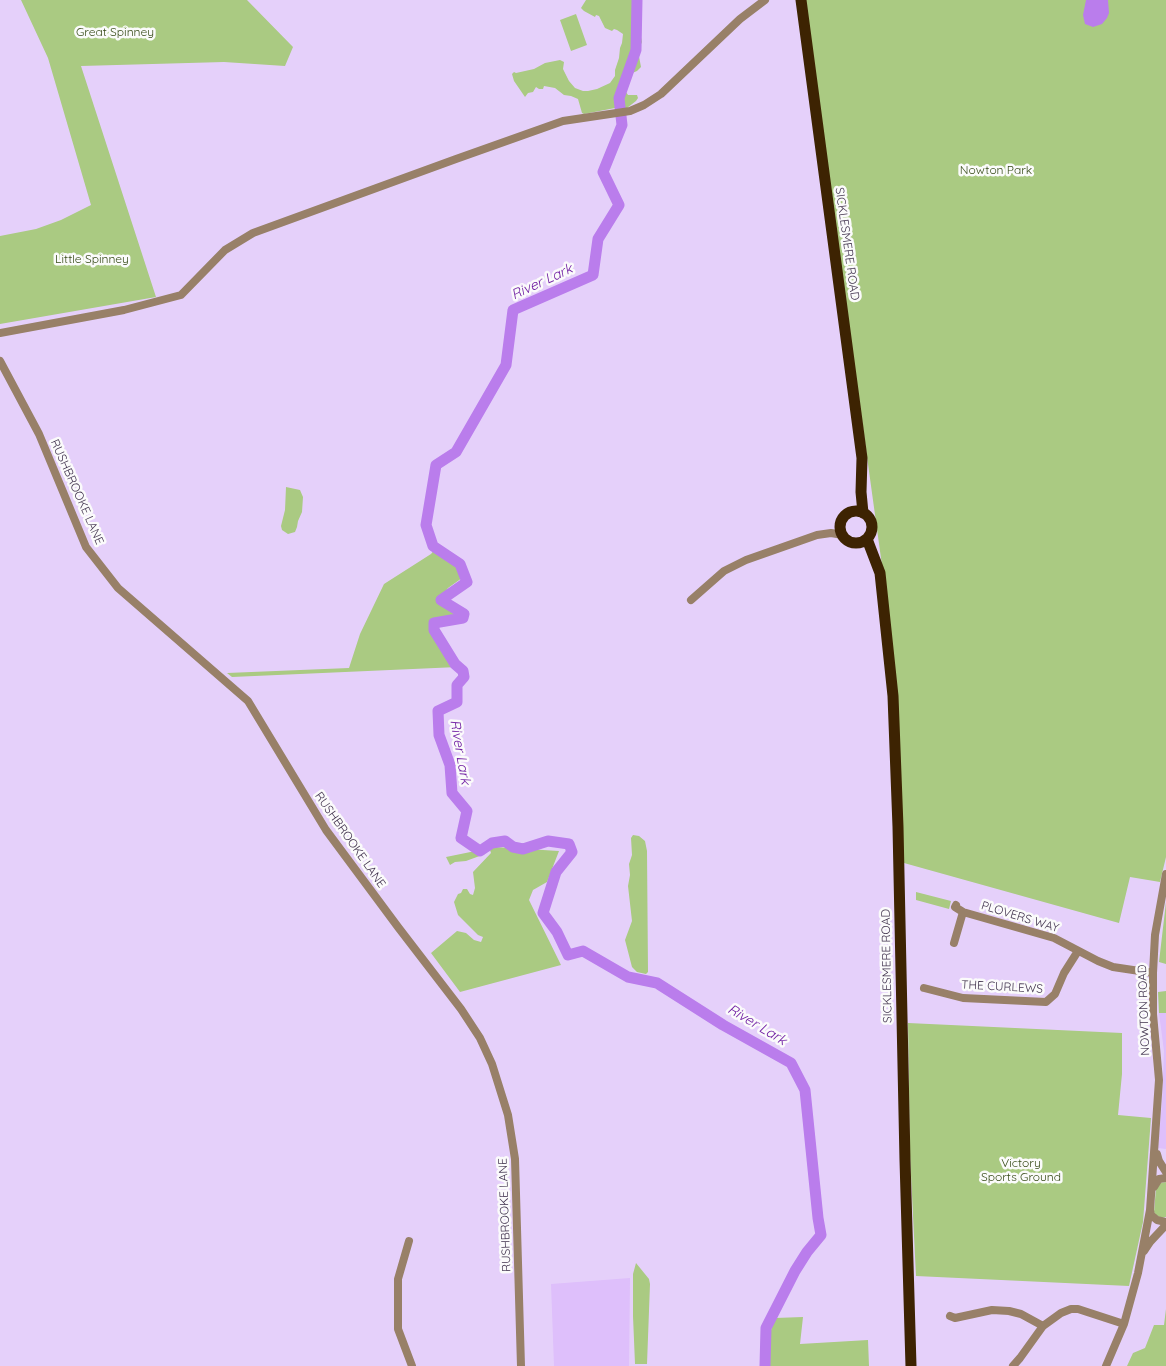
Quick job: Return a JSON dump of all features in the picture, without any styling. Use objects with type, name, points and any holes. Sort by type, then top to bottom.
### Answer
[{"type":"highway","name":"SICKLESMERE ROAD","points":[[801,0],[862,458],[861,492],[858,512],[869,518],[872,525],[871,533],[862,541],[877,566],[881,582],[893,696],[911,1366]]},
{"type":"highway","points":[[858,512],[845,516],[838,532],[849,541],[862,541]]},
{"type":"street","points":[[0,333],[124,310],[181,295],[225,250],[253,233],[456,158],[563,121],[630,111],[644,105],[661,94],[740,19],[765,0]]},
{"type":"street","name":"RUSHBROOKE LANE","points":[[0,361],[39,434],[86,547],[118,588],[248,701],[326,830],[398,928],[456,1001],[480,1038],[492,1064],[508,1114],[513,1150],[519,1262],[521,1366]]},
{"type":"street","points":[[691,600],[724,571],[746,560],[817,535],[838,532]]},
{"type":"street","name":"NOWTON ROAD","points":[[1106,1366],[1124,1324],[1142,1254],[1152,1194],[1159,1080],[1153,1014],[1153,973],[1155,935],[1166,874]]},
{"type":"street","name":"PLOVERS WAY","points":[[956,905],[956,908],[963,912],[1054,938],[1113,967],[1153,973]]},
{"type":"street","name":"PLOVERS WAY","points":[[955,943],[963,912]]},
{"type":"street","name":"THE CURLEWS","points":[[926,990],[963,998],[1046,1002],[1055,994],[1064,973],[1078,951]]},
{"type":"street","name":"NOWTON ROAD","points":[[1155,1147],[1159,1162],[1166,1172]]},
{"type":"street","points":[[1152,1194],[1156,1182],[1159,1179],[1166,1178]]},
{"type":"street","points":[[1142,1254],[1166,1224],[1151,1215],[1150,1210]]},
{"type":"street","points":[[409,1241],[398,1279],[398,1329],[412,1366]]},
{"type":"street","points":[[1013,1366],[1043,1326],[1070,1309],[1088,1311],[1124,1324]]},
{"type":"street","points":[[950,1316],[955,1318],[992,1310],[1021,1314],[1043,1326]]},
{"type":"shaded area","points":[[1086,0],[1108,0],[1109,13],[1102,24],[1093,27],[1085,24],[1083,15]]},
{"type":"shaded area","points":[[1159,1013],[1166,1013],[1166,1149],[1158,1148],[1164,1051]]},
{"type":"shaded area","points":[[630,1278],[629,1366],[554,1366],[551,1284]]},
{"type":"green space","points":[[21,0],[247,0],[293,47],[285,66],[224,62],[81,66],[156,297],[0,324],[0,236],[36,229],[61,220],[91,205],[48,58]]},
{"type":"green space","points":[[586,0],[638,0],[639,28],[642,42],[638,51],[641,67],[630,74],[626,92],[628,95],[637,95],[638,98],[627,108],[615,108],[584,114],[578,99],[564,95],[555,88],[544,86],[543,89],[539,89],[536,87],[533,92],[528,93],[525,97],[514,81],[512,74],[514,72],[534,69],[545,63],[560,60],[564,62],[563,69],[575,88],[588,91],[610,83],[615,76],[623,34],[614,29],[612,31],[605,28],[599,16],[596,15],[595,17],[584,11],[581,8]]},
{"type":"green space","name":"Nowton Park","points":[[804,0],[1166,0],[1166,857],[1160,882],[1130,877],[1119,923],[904,863],[884,580]]},
{"type":"green space","points":[[576,14],[587,45],[571,51],[560,20]]},
{"type":"green space","points":[[286,487],[300,490],[303,497],[302,512],[295,532],[288,534],[282,530],[281,526],[285,510]]},
{"type":"green space","points":[[436,548],[448,555],[464,572],[462,578],[448,588],[443,595],[444,603],[455,609],[458,617],[435,619],[431,622],[430,627],[444,651],[454,659],[458,667],[232,677],[227,673],[349,668],[360,634],[384,584],[431,554]]},
{"type":"green space","points":[[633,835],[639,836],[645,841],[647,851],[648,972],[646,974],[637,972],[632,967],[625,940],[632,921],[628,886],[629,864],[632,855],[631,838]]},
{"type":"green space","points":[[495,847],[559,851],[547,882],[533,890],[529,900],[561,965],[460,992],[431,953],[457,931],[466,933],[474,940],[481,942],[483,937],[478,935],[458,915],[454,902],[463,889],[467,889],[473,895],[475,888],[473,872],[491,853],[490,850],[485,851],[485,854],[450,865],[446,857]]},
{"type":"green space","points":[[916,892],[951,901],[949,909],[916,900]]},
{"type":"green space","points":[[1166,902],[1166,964],[1159,962]]},
{"type":"green space","points":[[1166,991],[1166,1013],[1159,1013],[1158,992]]},
{"type":"green space","name":"Victory Sports Ground","points":[[908,1023],[1122,1033],[1122,1074],[1118,1115],[1151,1118],[1143,1222],[1129,1286],[916,1276],[910,1155]]},
{"type":"green space","points":[[1166,1182],[1166,1217],[1162,1218],[1154,1212],[1156,1188],[1160,1183]]},
{"type":"green space","points":[[636,1263],[649,1279],[650,1284],[647,1364],[635,1364],[633,1274]]},
{"type":"green space","points":[[1166,1309],[1166,1366],[1127,1366],[1133,1353],[1145,1348],[1154,1325],[1164,1325]]},
{"type":"green space","points":[[803,1317],[800,1344],[868,1340],[869,1366],[765,1366],[768,1339],[775,1318]]},
{"type":"waterway","name":"River Lark","points":[[637,0],[636,50],[619,98],[622,125],[603,172],[619,205],[598,239],[593,275],[513,310],[506,365],[456,452],[436,465],[426,525],[433,546],[460,564],[467,582],[441,600],[464,614],[463,618],[434,623],[434,630],[455,664],[463,671],[464,677],[457,685],[457,702],[438,711],[439,735],[450,765],[452,793],[467,811],[461,838],[480,851],[492,843],[505,841],[513,847],[523,849],[548,841],[569,844],[572,852],[556,872],[543,913],[557,932],[568,955],[583,951],[628,977],[657,983],[723,1025],[791,1063],[805,1090],[821,1235],[795,1271],[766,1328],[765,1366]]},
{"type":"park label","name":"Great Spinney","points":[[115,32]]},
{"type":"park label","name":"Little Spinney","points":[[92,259]]}]
